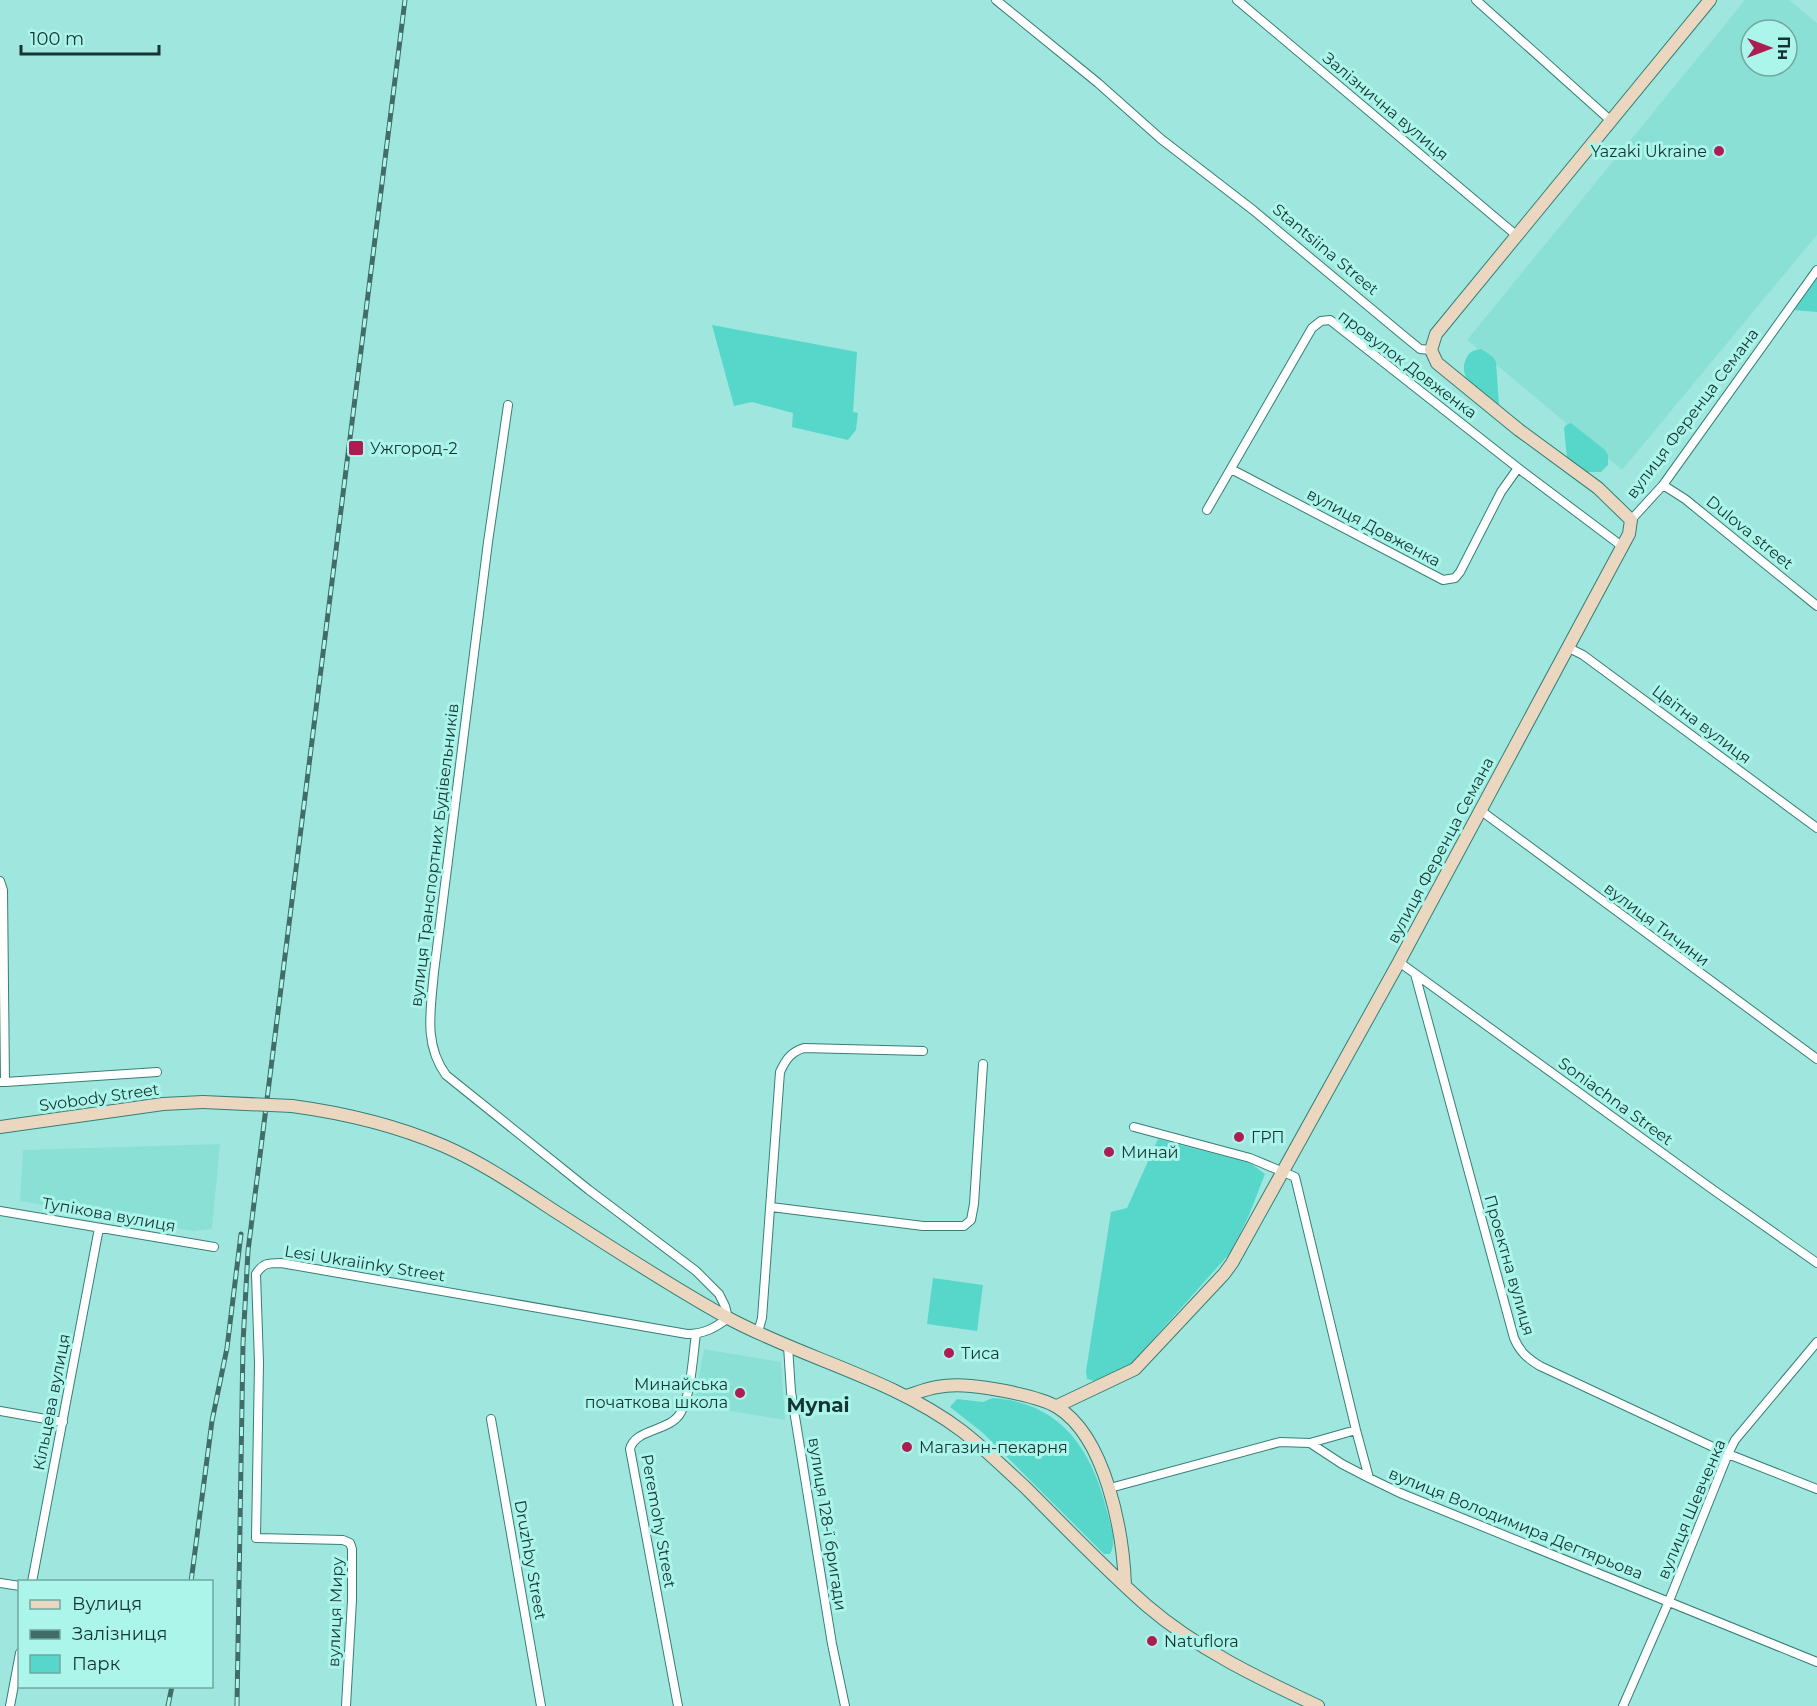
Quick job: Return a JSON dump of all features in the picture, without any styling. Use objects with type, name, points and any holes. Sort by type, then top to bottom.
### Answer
[{"type":"street","name":"Stantsiina Street","points":[[996,0],[1098,83],[1161,139],[1262,217],[1420,349],[1431,350],[1433,359],[1448,374],[1598,488],[1631,520]]},
{"type":"street","name":"Залізнична вулиця","points":[[1237,0],[1516,235]]},
{"type":"street","points":[[1476,0],[1610,120]]},
{"type":"street","points":[[1431,350],[1436,334],[1709,0]]},
{"type":"street","name":"вулиця Ференца Семана","points":[[1057,1406],[1127,1374],[1144,1361],[1224,1274],[1238,1254],[1623,547],[1631,528],[1631,520],[1663,485],[1817,270]]},
{"type":"street","name":"провулок Довженка","points":[[1207,510],[1312,328],[1321,321],[1330,320],[1518,468],[1623,547]]},
{"type":"street","name":"вулиця Транспортних Будівельників","points":[[508,405],[488,542],[434,972],[430,1024],[432,1047],[437,1062],[446,1075],[589,1190],[696,1271],[719,1294],[728,1318]]},
{"type":"street","name":"вулиця Довженка","points":[[1231,469],[1443,580],[1455,578],[1460,572],[1501,492],[1518,468]]},
{"type":"street","name":"Dulova street","points":[[1663,485],[1685,499],[1817,606]]},
{"type":"street","name":"Цвітна вулиця","points":[[1567,647],[1583,654],[1817,828]]},
{"type":"street","name":"вулиця Тичини","points":[[1480,810],[1817,1059]]},
{"type":"street","points":[[0,881],[3,890],[2,1082],[157,1072]]},
{"type":"street","name":"Soniachna Street","points":[[1398,962],[1817,1263]]},
{"type":"street","name":"Проектна вулиця","points":[[1415,974],[1514,1338],[1519,1349],[1527,1358],[1540,1366],[1728,1454],[1817,1490]]},
{"type":"street","points":[[758,1332],[762,1318],[780,1072],[784,1062],[793,1052],[804,1048],[923,1051]]},
{"type":"street","points":[[771,1207],[923,1226],[964,1226],[971,1220],[974,1204],[983,1064]]},
{"type":"street","name":"Svobody Street","points":[[0,1127],[163,1104],[203,1102],[292,1106],[363,1118],[444,1146],[492,1170],[728,1318],[906,1396],[942,1417],[976,1442],[1125,1585],[1164,1619],[1198,1644],[1318,1706]]},
{"type":"street","points":[[1134,1127],[1250,1158],[1284,1172]]},
{"type":"street","name":"вулиця Володимира Дегтярьова","points":[[1284,1172],[1295,1177],[1369,1478],[1400,1493],[1817,1662]]},
{"type":"street","name":"Тупікова вулиця","points":[[0,1211],[214,1247]]},
{"type":"street","name":"Кільцева вулиця","points":[[32,1580],[99,1228]]},
{"type":"street","name":"Lesi Ukraiinky Street","points":[[256,1538],[259,1363],[256,1274],[262,1266],[268,1263],[280,1263],[696,1334]]},
{"type":"street","points":[[696,1334],[716,1328],[728,1318]]},
{"type":"street","name":"Peremohy Street","points":[[678,1706],[630,1449],[632,1443],[639,1437],[663,1427],[677,1418],[681,1412],[686,1397],[696,1334]]},
{"type":"street","name":"вулиця Шевченка","points":[[1623,1706],[1735,1440],[1817,1342]]},
{"type":"street","name":"вулиця 128-ї бригади","points":[[788,1346],[791,1392],[832,1644],[846,1706]]},
{"type":"street","points":[[906,1396],[937,1387],[978,1386],[1023,1395],[1057,1406],[1078,1426],[1091,1446],[1110,1488],[1123,1544],[1125,1585]]},
{"type":"street","points":[[0,1411],[63,1422]]},
{"type":"street","name":"Druzhby Street","points":[[491,1419],[541,1706]]},
{"type":"street","points":[[1110,1488],[1280,1442],[1310,1443],[1356,1430]]},
{"type":"street","points":[[1310,1443],[1369,1478]]},
{"type":"street","name":"вулиця Миру","points":[[256,1538],[343,1540],[350,1543],[352,1600],[346,1706]]},
{"type":"street","points":[[0,1583],[18,1586]]},
{"type":"street","points":[[10,1706],[18,1664]]},
{"type":"shaded area","name":"Yazaki Ukraine","points":[[1745,0],[1789,0],[1817,23],[1817,235],[1622,470],[1467,340]]},
{"type":"shaded area","points":[[220,1144],[212,1229],[193,1231],[20,1201],[23,1150]]},
{"type":"shaded area","name":"Минайська початкова школа","points":[[704,1349],[781,1362],[785,1420],[694,1405]]},
{"type":"green space","points":[[1817,276],[1817,312],[1793,310]]},
{"type":"green space","points":[[712,325],[857,352],[853,412],[858,413],[856,430],[848,440],[792,427],[793,413],[752,402],[734,406]]},
{"type":"green space","points":[[1481,349],[1493,357],[1496,362],[1499,405],[1497,406],[1472,386],[1465,374],[1464,367],[1468,355]]},
{"type":"green space","points":[[1571,423],[1605,450],[1608,455],[1608,465],[1601,472],[1582,472],[1567,458],[1564,428]]},
{"type":"green space","points":[[1158,1139],[1250,1163],[1265,1174],[1231,1252],[1131,1364],[1094,1381],[1087,1379],[1086,1371],[1111,1212],[1127,1208]]},
{"type":"green space","points":[[933,1278],[983,1285],[977,1331],[927,1324]]},
{"type":"green space","points":[[992,1398],[1038,1409],[1056,1420],[1071,1434],[1083,1451],[1102,1492],[1113,1535],[1110,1554],[1104,1554],[983,1433],[950,1407],[957,1399],[983,1402]]},
{"type":"railway","points":[[237,1706],[243,1343],[248,1251],[405,0]]},
{"type":"railway","points":[[191,1580],[212,1421],[227,1348],[241,1234]]},
{"type":"railway","points":[[168,1706],[172,1688]]},
{"type":"place","name":"Yazaki Ukraine","points":[[1719,151]]},
{"type":"place","name":"Ужгород-2","points":[[356,448]]},
{"type":"place","name":"ГРП","points":[[1239,1137]]},
{"type":"place","name":"Минай","points":[[1109,1152]]},
{"type":"place","name":"Тиса","points":[[949,1353]]},
{"type":"place","name":"Минайська початкова школа","points":[[740,1393]]},
{"type":"place","name":"Магазин-пекарня","points":[[907,1447]]},
{"type":"place","name":"Natuflora","points":[[1152,1641]]},
{"type":"district","name":"Mynai","points":[[818,1405]]}]
